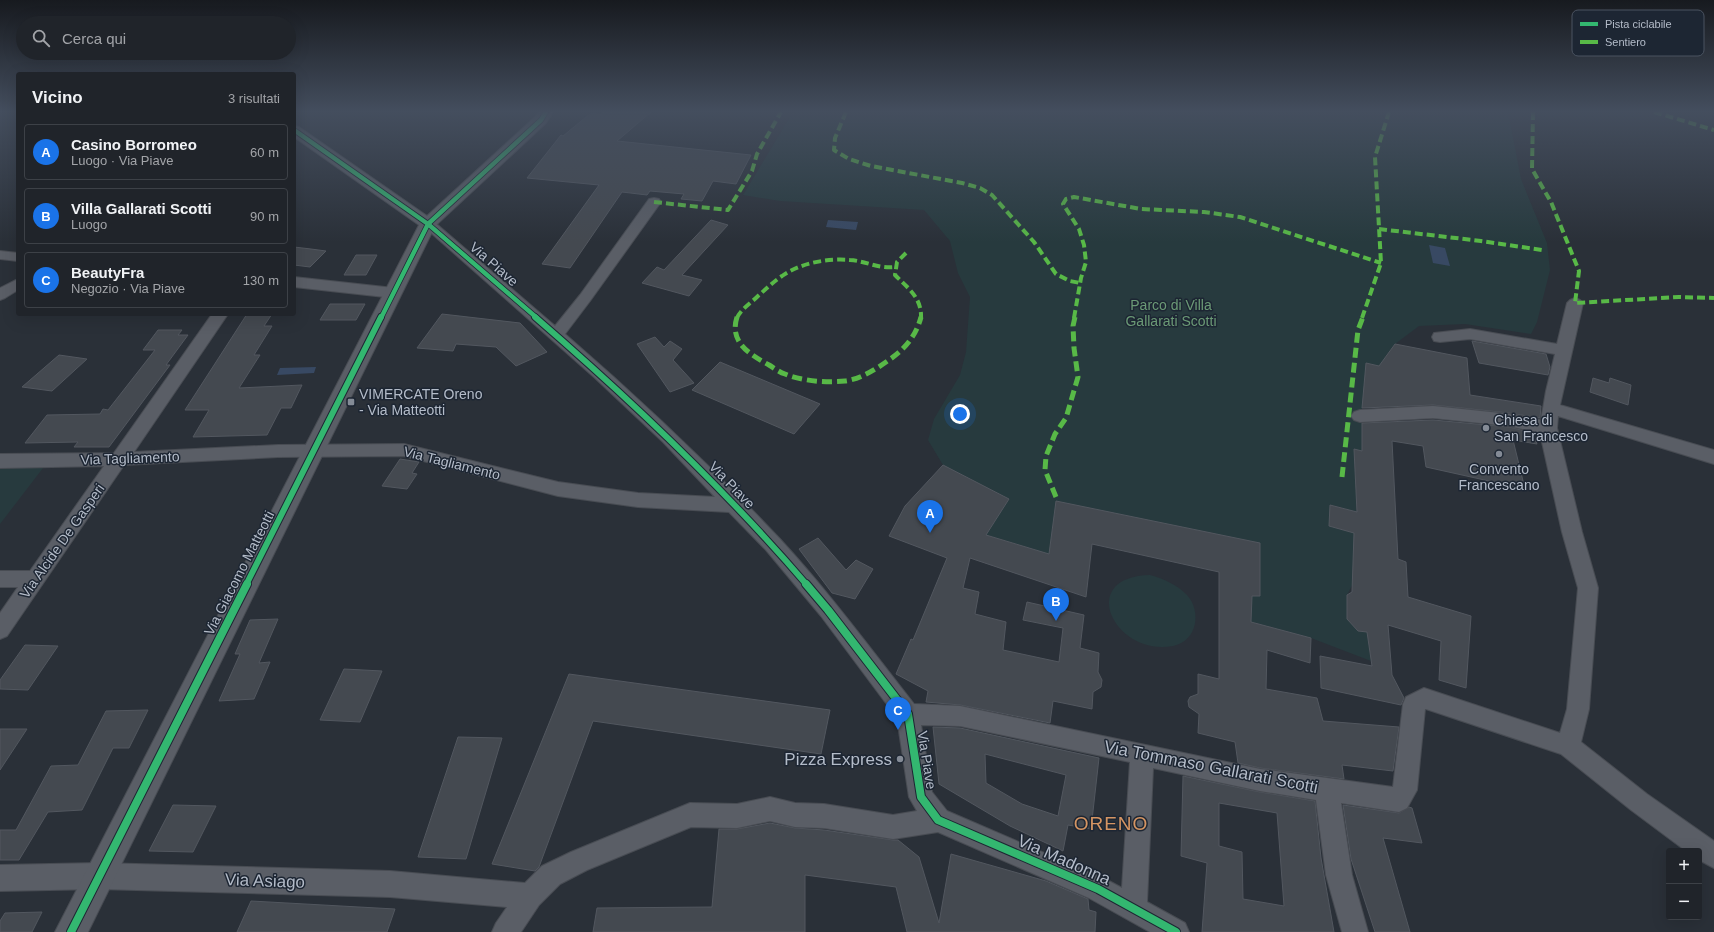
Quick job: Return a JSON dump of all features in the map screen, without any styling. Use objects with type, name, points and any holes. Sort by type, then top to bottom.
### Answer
[{"type":"street","points":[[330,155],[428,224],[502,155]]},
{"type":"street","points":[[556,335],[586,298],[654,202]]},
{"type":"street","name":"Via Giacomo Matteotti","points":[[71,932],[428,224]]},
{"type":"street","name":"Via Piave","points":[[428,224],[556,335],[669,438],[773,545],[828,610],[908,714],[921,797],[938,820]]},
{"type":"street","points":[[0,255],[16,257]]},
{"type":"street","points":[[296,282],[394,293]]},
{"type":"street","points":[[0,295],[16,285]]},
{"type":"street","points":[[1575,303],[1551,408],[1548,428],[1572,532],[1588,588],[1578,709],[1568,746],[1639,802],[1714,856]]},
{"type":"street","name":"Via Alcide De Gasperi","points":[[0,630],[219,316]]},
{"type":"street","points":[[1440,337],[1470,334],[1511,342],[1546,346],[1564,351]]},
{"type":"street","points":[[1551,408],[1714,457]]},
{"type":"street","points":[[1360,416],[1433,412],[1509,420],[1548,428]]},
{"type":"street","name":"Via Tagliamento","points":[[0,461],[119,459],[278,451],[404,450],[558,489],[638,500],[734,505]]},
{"type":"street","points":[[0,579],[35,579]]},
{"type":"street","name":"Via Tommaso Gallarati Scotti","points":[[908,714],[960,716],[1260,780],[1398,800],[1405,790],[1414,704],[1424,698],[1568,746]]},
{"type":"street","points":[[1134,908],[1142,755]]},
{"type":"street","points":[[1327,790],[1339,875],[1355,932]]},
{"type":"street","points":[[505,932],[530,896],[551,875],[580,861],[643,836],[690,815],[737,816],[770,809],[795,815],[824,816],[893,827],[938,820]]},
{"type":"street","name":"Via Madonna","points":[[938,820],[1098,889],[1174,931]]},
{"type":"street","name":"Via Asiago","points":[[0,878],[99,876],[390,884],[530,896]]},
{"type":"green space","name":"Parco di Villa Gallarati Scotti","points":[[767,155],[1516,155],[1521,179],[1547,243],[1550,270],[1537,322],[1531,334],[1465,324],[1419,326],[1395,344],[1385,357],[1385,368],[1362,407],[1362,451],[1354,449],[1357,512],[1331,505],[1329,526],[1376,539],[1347,595],[1347,619],[1358,631],[1367,632],[1371,661],[1311,638],[1251,622],[1252,596],[1260,596],[1260,543],[1056,502],[1081,564],[1038,555],[1036,550],[986,535],[1009,499],[943,465],[928,440],[934,419],[960,375],[966,352],[970,297],[958,273],[950,241],[924,210],[780,201],[743,195]]},
{"type":"green space","points":[[0,468],[43,468],[0,524]]},
{"type":"green space","points":[[1150,575],[1174,585],[1183,591],[1192,602],[1195,609],[1195,625],[1192,632],[1181,643],[1173,646],[1152,646],[1134,640],[1120,629],[1112,615],[1109,601],[1114,588],[1127,579]]},
{"type":"water","points":[[828,220],[858,222],[856,230],[826,227]]},
{"type":"water","points":[[1429,245],[1445,248],[1450,266],[1433,263]]},
{"type":"water","points":[[316,367],[314,373],[277,375],[280,368]]},
{"type":"building","points":[[545,155],[751,155],[736,184],[713,181],[702,201],[681,199],[684,194],[650,191],[647,195],[622,192],[570,268],[542,264],[599,185],[527,178]]},
{"type":"building","points":[[711,220],[728,225],[682,275],[702,280],[689,296],[642,283],[657,267],[664,270]]},
{"type":"building","points":[[296,247],[326,251],[310,267],[296,265]]},
{"type":"building","points":[[356,255],[377,255],[366,275],[344,275]]},
{"type":"building","points":[[330,304],[365,304],[356,320],[320,320]]},
{"type":"building","points":[[442,314],[520,323],[547,352],[516,366],[496,347],[456,344],[453,351],[417,348]]},
{"type":"building","points":[[246,316],[271,316],[264,326],[272,326],[254,355],[260,355],[239,388],[302,385],[291,408],[281,408],[267,435],[193,437],[209,410],[185,410]]},
{"type":"building","points":[[158,330],[182,330],[178,335],[188,335],[166,365],[170,365],[109,447],[74,447],[78,442],[25,443],[47,415],[100,414],[103,409],[108,410],[155,350],[143,350]]},
{"type":"building","points":[[655,337],[664,347],[670,341],[682,349],[673,360],[694,383],[670,392],[637,344]]},
{"type":"building","points":[[1472,341],[1546,354],[1550,367],[1548,375],[1479,363]]},
{"type":"building","points":[[1395,344],[1467,358],[1470,395],[1541,406],[1540,418],[1509,413],[1433,405],[1362,408],[1366,363],[1379,366]]},
{"type":"building","points":[[59,355],[87,359],[52,391],[22,387]]},
{"type":"building","points":[[720,362],[820,404],[794,434],[692,390]]},
{"type":"building","points":[[1593,378],[1609,383],[1610,378],[1631,385],[1628,405],[1590,392]]},
{"type":"building","points":[[1433,420],[1509,427],[1533,433],[1537,444],[1513,440],[1525,489],[1426,467],[1423,446],[1392,441],[1398,559],[1406,562],[1408,597],[1471,616],[1466,688],[1439,680],[1441,641],[1388,625],[1392,675],[1404,698],[1401,705],[1321,688],[1320,656],[1372,666],[1367,632],[1358,631],[1347,619],[1347,595],[1352,592],[1354,533],[1329,526],[1330,505],[1357,512],[1354,449],[1362,451],[1362,423]]},
{"type":"building","points":[[400,459],[419,462],[412,473],[417,474],[407,489],[382,486]]},
{"type":"building","points":[[943,465],[1009,499],[986,535],[1049,554],[1056,501],[1260,543],[1260,596],[1252,596],[1251,622],[1311,638],[1310,663],[1267,650],[1266,689],[1317,698],[1323,721],[1399,727],[1393,771],[1342,765],[1344,779],[1260,768],[1238,763],[1235,742],[1198,733],[1199,714],[1189,707],[1188,701],[1190,697],[1198,694],[1198,674],[1219,679],[1219,572],[1092,544],[1086,597],[970,558],[963,588],[979,592],[975,614],[1006,622],[1003,650],[1059,662],[1063,628],[1023,620],[1027,602],[1084,615],[1080,648],[1099,653],[1098,672],[1102,680],[1101,687],[1093,692],[1092,709],[1053,701],[1050,723],[960,705],[926,702],[928,691],[896,674],[911,639],[913,640],[947,558],[889,536],[905,506]]},
{"type":"building","points":[[818,538],[846,570],[856,560],[873,569],[855,599],[832,593],[799,549]]},
{"type":"building","points":[[278,619],[259,663],[270,662],[254,699],[219,701],[240,654],[235,654],[250,620]]},
{"type":"building","points":[[25,645],[58,646],[28,690],[0,689],[0,680]]},
{"type":"building","points":[[344,669],[382,671],[360,722],[320,720]]},
{"type":"building","points":[[569,674],[830,710],[821,754],[593,721],[539,867],[535,871],[492,864]]},
{"type":"building","points":[[148,710],[129,748],[113,748],[82,810],[48,812],[19,860],[0,860],[0,830],[16,830],[51,766],[78,765],[106,711]]},
{"type":"building","points":[[933,727],[960,728],[1099,758],[1091,829],[1068,825],[1063,851],[1010,826],[939,784]],"holes":[[[985,754],[1066,775],[1058,816],[1022,804],[986,783]]]},
{"type":"building","points":[[0,729],[27,729],[0,770]]},
{"type":"building","points":[[458,737],[502,738],[466,859],[418,857]]},
{"type":"building","points":[[1183,776],[1260,792],[1315,801],[1321,858],[1334,932],[1202,932],[1207,863],[1181,856]],"holes":[[[1219,803],[1277,813],[1284,906],[1243,899],[1242,852],[1219,846]]]},
{"type":"building","points":[[173,805],[216,806],[193,852],[149,851]]},
{"type":"building","points":[[1343,805],[1399,813],[1409,807],[1412,808],[1422,843],[1383,838],[1410,932],[1375,932],[1351,859]]},
{"type":"building","points":[[770,823],[795,828],[824,830],[898,840],[919,857],[939,923],[951,854],[1046,881],[1088,899],[1089,910],[1096,912],[1095,932],[907,932],[896,887],[805,875],[805,932],[593,932],[597,908],[712,907],[719,829],[737,829]]},
{"type":"building","points":[[251,901],[395,909],[387,932],[237,932]]},
{"type":"building","points":[[42,912],[32,932],[0,932],[0,921],[5,913]]},
{"type":"marked path","points":[[654,202],[728,210],[752,171],[757,155]]},
{"type":"marked path","points":[[843,155],[849,159],[871,166],[962,183],[980,188],[992,195],[1034,242],[1056,274],[1070,281],[1080,283]]},
{"type":"marked path","points":[[1342,477],[1358,330],[1381,263],[1375,155]]},
{"type":"marked path","points":[[1532,155],[1532,169],[1551,202],[1579,271],[1575,303],[1679,297],[1714,298]]},
{"type":"marked path","points":[[1056,497],[1045,470],[1046,456],[1055,434],[1066,418],[1078,377],[1073,326],[1081,278],[1086,262],[1084,245],[1079,229],[1063,204],[1066,199],[1074,197],[1141,209],[1204,212],[1240,217],[1381,263]]},
{"type":"marked path","points":[[1379,229],[1542,250]]},
{"type":"marked path","points":[[895,267],[882,268],[860,261],[841,260],[809,265],[788,272],[777,279],[739,314],[735,325],[735,333],[738,340],[742,346],[755,357],[780,372],[790,376],[817,380],[844,381],[866,374],[893,357],[901,350],[912,338],[918,327],[921,317],[920,303],[916,296],[895,275],[897,262],[906,253]]},
{"type":"cycle path","points":[[330,155],[428,224],[601,374],[669,438],[773,545],[828,610],[908,714],[921,797],[938,820],[1098,889],[1176,932]]},
{"type":"cycle path","points":[[71,932],[428,224],[502,155]]},
{"type":"place","name":"VIMERCATE Oreno - Via Matteotti","points":[[351,402]]},
{"type":"place","name":"Chiesa di San Francesco","points":[[1486,428]]},
{"type":"place","name":"Convento Francescano","points":[[1499,454]]},
{"type":"place","name":"Casino Borromeo","points":[[930,533]]},
{"type":"place","name":"Villa Gallarati Scotti","points":[[1056,621]]},
{"type":"place","name":"BeautyFra","points":[[898,730]]},
{"type":"place","name":"Pizza Express","points":[[900,759]]},
{"type":"district","name":"ORENO","points":[[1111,823]]}]
